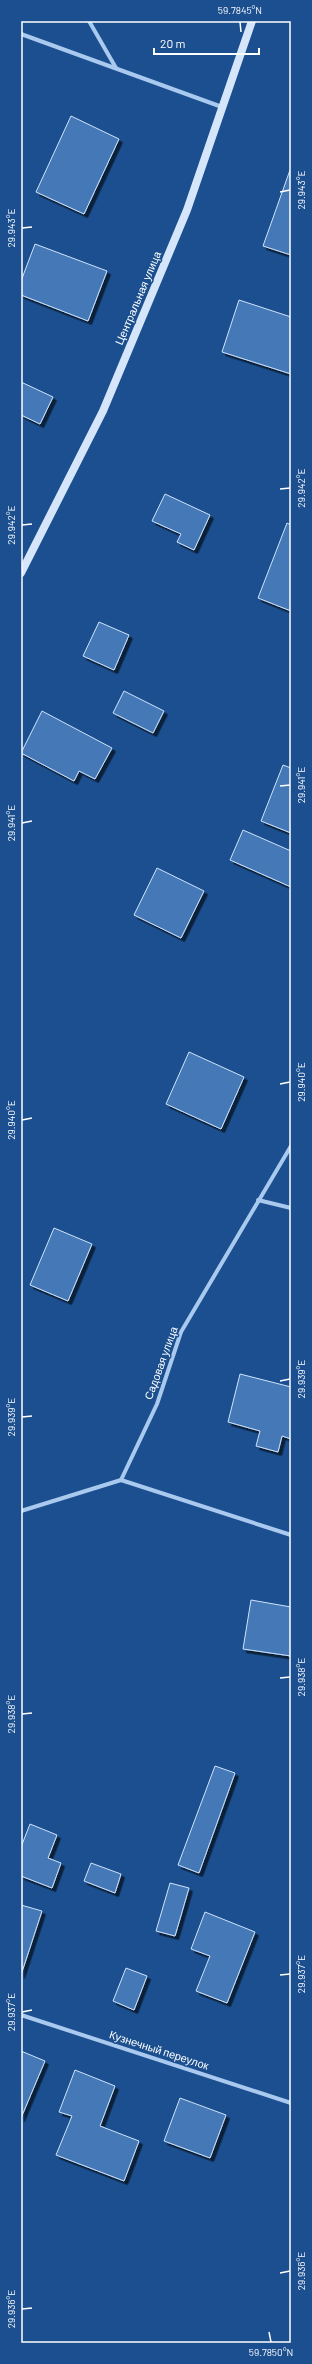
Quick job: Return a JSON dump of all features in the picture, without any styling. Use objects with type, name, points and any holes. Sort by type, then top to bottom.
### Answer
[{"type":"main road","name":"Центральная улица","points":[[21,573],[103,411],[187,210],[252,21]]},
{"type":"street","points":[[89,21],[116,68]]},
{"type":"street","points":[[21,34],[222,107]]},
{"type":"street","name":"Садовая улица","points":[[121,1480],[157,1404],[181,1332],[291,1146]]},
{"type":"street","points":[[258,1200],[291,1208]]},
{"type":"street","points":[[21,1511],[121,1480],[291,1535]]},
{"type":"street","name":"Кузнечный переулок","points":[[21,2015],[291,2103]]},
{"type":"building","points":[[71,116],[119,139],[84,214],[36,192]]},
{"type":"building","points":[[291,170],[291,255],[263,246]]},
{"type":"building","points":[[35,244],[107,271],[88,321],[21,295],[21,281]]},
{"type":"building","points":[[239,300],[291,317],[291,374],[222,352]]},
{"type":"building","points":[[21,382],[53,397],[40,424],[21,415]]},
{"type":"building","points":[[165,494],[210,515],[194,550],[177,542],[181,534],[152,521]]},
{"type":"building","points":[[287,523],[291,525],[291,611],[258,598]]},
{"type":"building","points":[[99,622],[129,635],[114,670],[83,656]]},
{"type":"building","points":[[124,691],[164,711],[153,733],[113,713]]},
{"type":"building","points":[[42,711],[112,748],[95,779],[79,771],[74,781],[21,753]]},
{"type":"building","points":[[283,765],[291,768],[291,833],[261,821]]},
{"type":"building","points":[[243,830],[291,851],[291,887],[230,860]]},
{"type":"building","points":[[157,868],[204,891],[181,938],[134,915]]},
{"type":"building","points":[[189,1052],[244,1077],[221,1129],[166,1104]]},
{"type":"building","points":[[54,1228],[92,1244],[68,1301],[30,1285]]},
{"type":"building","points":[[240,1374],[291,1387],[291,1439],[282,1436],[278,1452],[256,1446],[260,1431],[228,1422]]},
{"type":"building","points":[[251,1600],[291,1607],[291,1656],[243,1649]]},
{"type":"building","points":[[215,1766],[235,1773],[199,1873],[178,1865]]},
{"type":"building","points":[[30,1824],[57,1835],[48,1858],[61,1863],[52,1888],[21,1876],[21,1847]]},
{"type":"building","points":[[91,1863],[121,1874],[115,1893],[84,1881]]},
{"type":"building","points":[[170,1883],[189,1888],[175,1936],[156,1931]]},
{"type":"building","points":[[21,1905],[42,1911],[21,1975]]},
{"type":"building","points":[[205,1912],[255,1932],[227,2003],[196,1991],[210,1956],[191,1949]]},
{"type":"building","points":[[126,1968],[147,1976],[134,2010],[113,2001]]},
{"type":"building","points":[[21,2051],[45,2061],[21,2118]]},
{"type":"building","points":[[75,2070],[115,2086],[100,2126],[139,2141],[124,2181],[56,2155],[72,2116],[59,2112]]},
{"type":"building","points":[[180,2098],[226,2115],[210,2158],[164,2141]]}]
